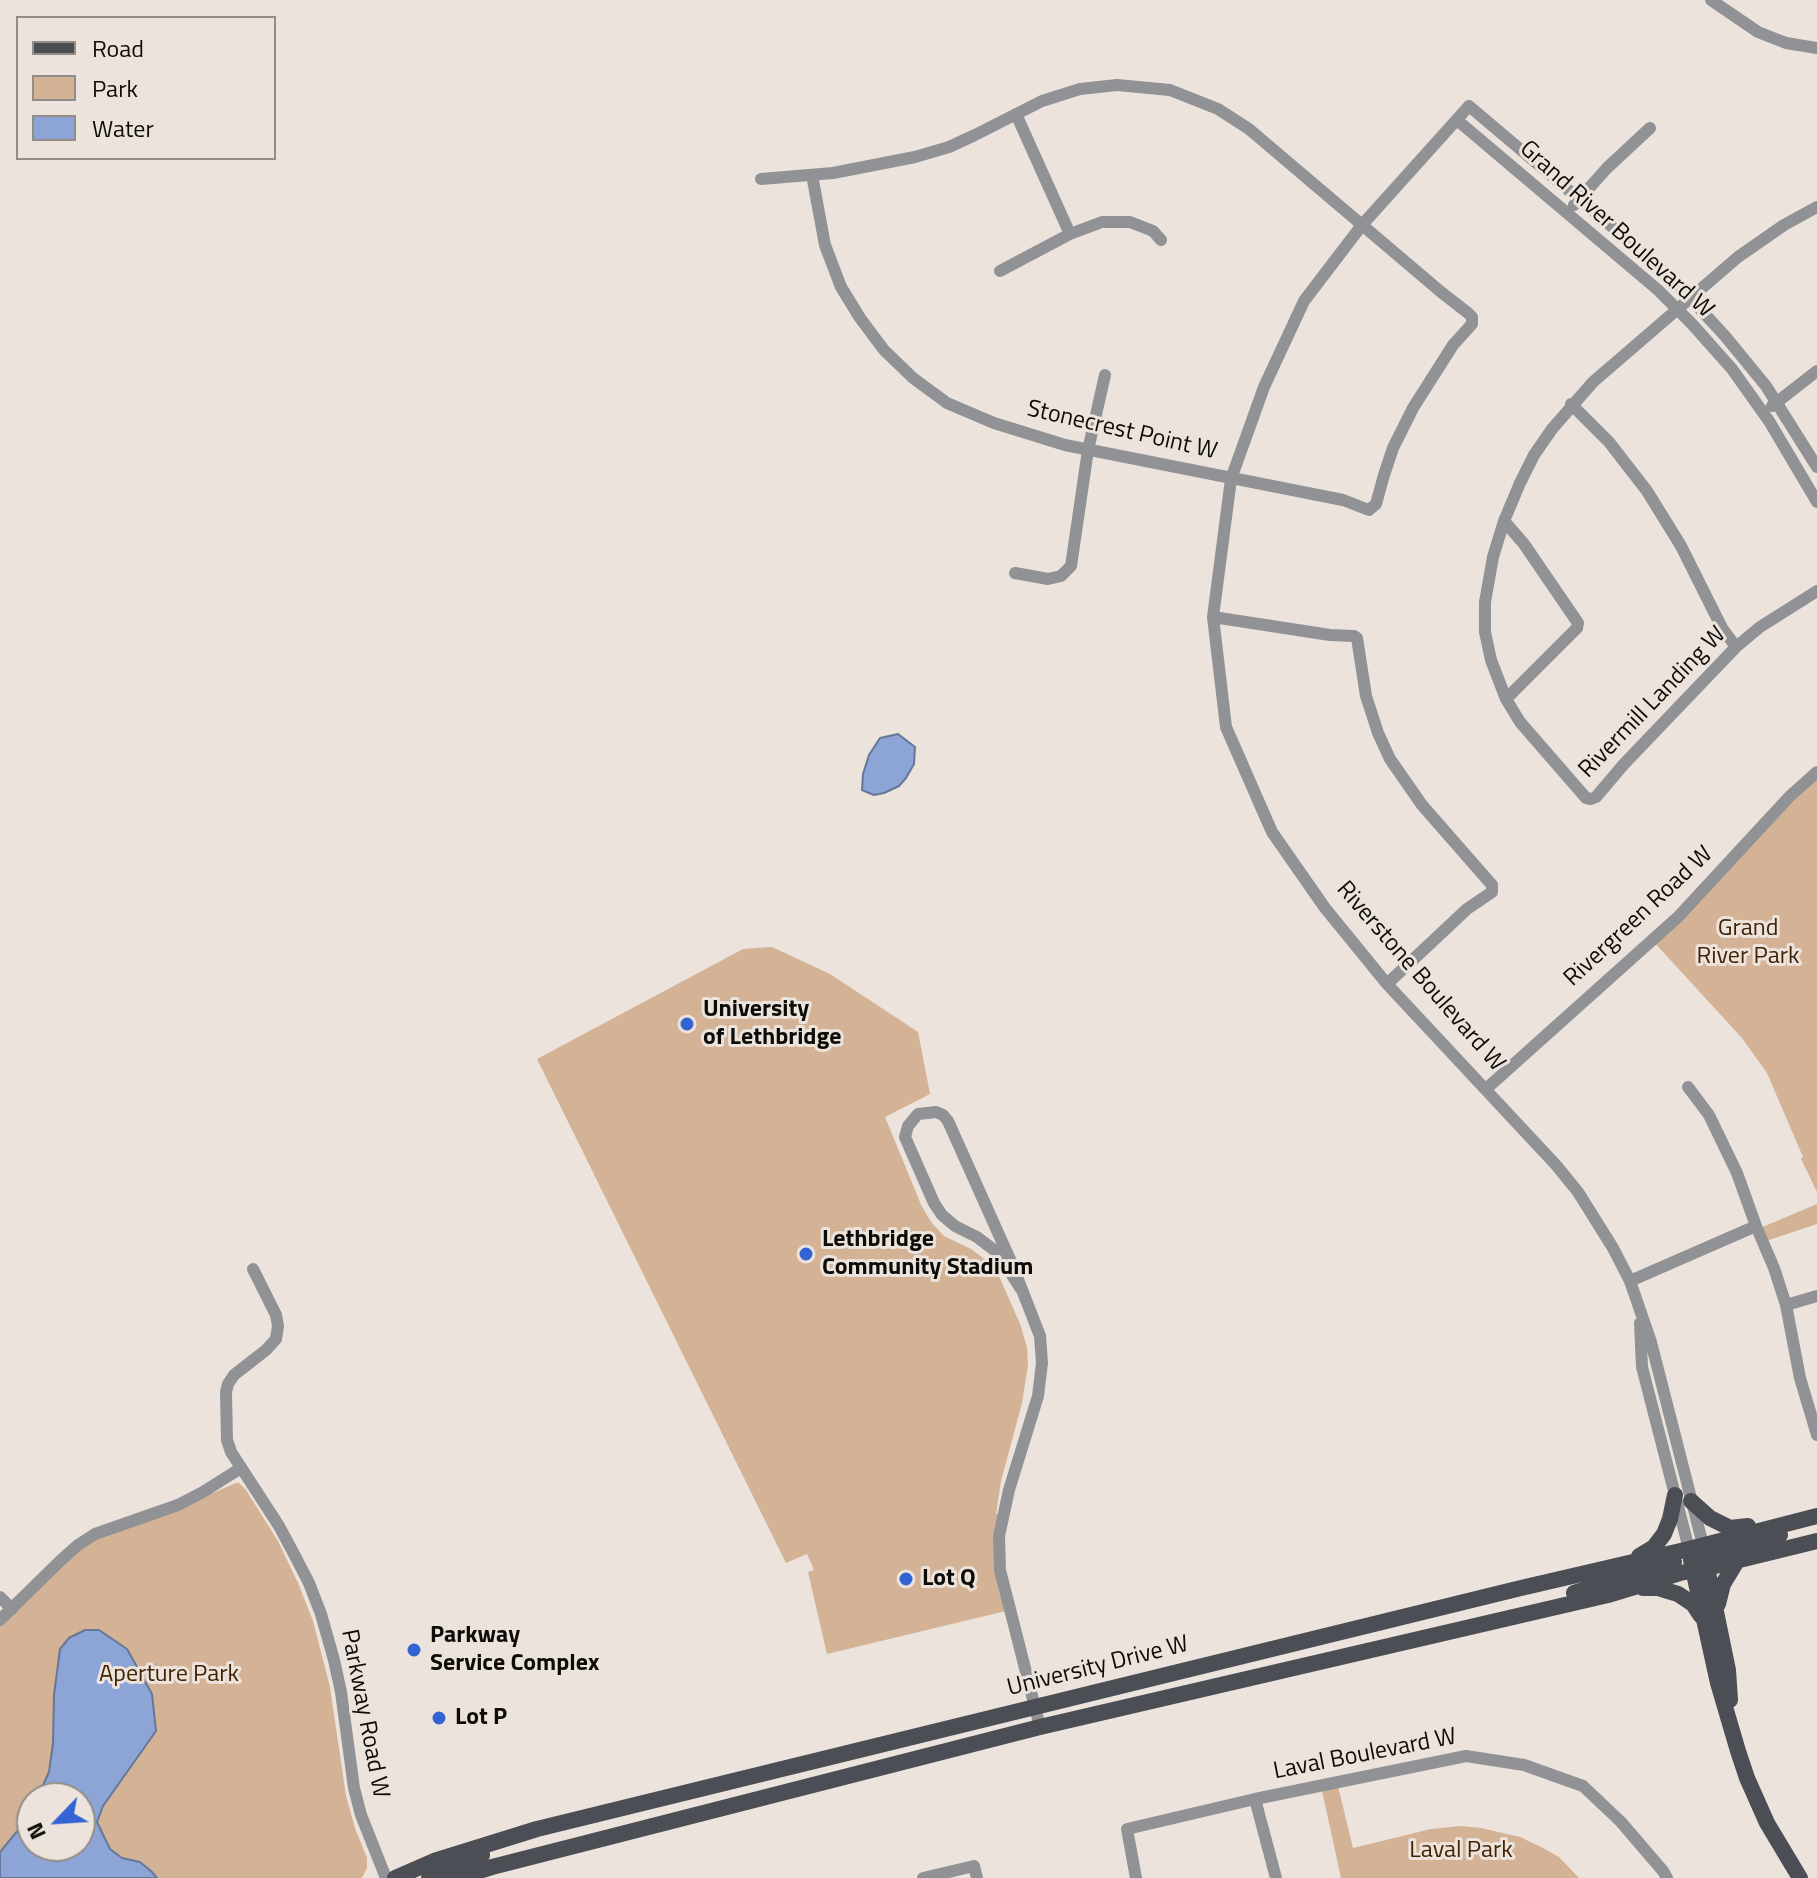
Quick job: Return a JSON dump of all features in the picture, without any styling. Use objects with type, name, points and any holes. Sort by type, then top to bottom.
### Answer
[{"type":"main road","points":[[1622,1564],[1654,1547],[1664,1534],[1675,1495]]},
{"type":"main road","points":[[1691,1501],[1710,1518],[1730,1528],[1817,1515]]},
{"type":"main road","name":"University Drive W","points":[[395,1878],[434,1861],[506,1838],[733,1780],[1622,1564],[1698,1558],[1817,1515]]},
{"type":"main road","points":[[1463,1628],[1505,1613],[1817,1524]]},
{"type":"main road","points":[[1698,1558],[1737,1561],[1817,1541]]},
{"type":"main road","name":"University Drive W","points":[[457,1878],[1040,1727],[1628,1590],[1680,1573],[1698,1558]]},
{"type":"main road","points":[[1698,1558],[1716,1610],[1728,1670],[1731,1730]]},
{"type":"main road","points":[[1698,1558],[1705,1625],[1731,1730],[1758,1802],[1800,1878]]},
{"type":"main road","points":[[1716,1610],[1723,1584],[1737,1561]]},
{"type":"main road","points":[[1628,1590],[1658,1588],[1678,1594],[1693,1604],[1705,1625]]},
{"type":"main road","points":[[429,1878],[483,1854],[506,1838]]},
{"type":"street","points":[[1714,1],[1758,32],[1786,43],[1817,48]]},
{"type":"street","points":[[761,179],[812,175],[915,157],[949,147],[1052,97],[1080,89],[1136,85],[1179,93],[1218,109],[1241,123],[1362,225]]},
{"type":"street","name":"Riverstone Boulevard W","points":[[1469,106],[1362,225],[1304,301],[1264,387],[1231,479],[1213,617],[1226,727],[1272,832],[1325,908],[1387,984],[1528,1133],[1578,1192],[1613,1248],[1630,1281],[1651,1342],[1691,1501],[1698,1558]]},
{"type":"street","name":"Grand River Boulevard W","points":[[1469,106],[1643,253],[1690,298],[1766,386],[1817,467]]},
{"type":"street","points":[[1016,114],[1070,234]]},
{"type":"street","name":"Grand River Boulevard W","points":[[1457,120],[1677,309],[1732,369],[1764,414],[1817,502]]},
{"type":"street","points":[[1566,212],[1650,128]]},
{"type":"street","name":"Stonecrest Point W","points":[[812,175],[825,245],[841,287],[884,350],[947,403],[994,423],[1065,445],[1343,500],[1369,510],[1376,504],[1393,448],[1413,408],[1453,345],[1472,324],[1472,317],[1362,225]]},
{"type":"street","name":"Rivermill Landing W","points":[[1817,207],[1763,238],[1677,309],[1571,404],[1534,455],[1504,521],[1493,557],[1485,602],[1485,632],[1491,660],[1506,699],[1520,722],[1586,798],[1591,799],[1736,647],[1760,627],[1817,591]]},
{"type":"street","points":[[1000,271],[1070,234],[1102,222],[1130,222],[1153,231],[1161,240]]},
{"type":"street","points":[[1764,414],[1817,371]]},
{"type":"street","points":[[1015,573],[1048,579],[1061,576],[1071,566],[1088,450],[1105,375]]},
{"type":"street","points":[[1571,404],[1609,442],[1647,491],[1681,546],[1722,628],[1736,647]]},
{"type":"street","points":[[1504,521],[1524,544],[1578,623],[1577,628],[1506,699]]},
{"type":"street","points":[[1213,617],[1357,638],[1366,696],[1390,759],[1422,805],[1492,885],[1492,892],[1467,909],[1387,984]]},
{"type":"street","name":"Rivergreen Road W","points":[[1486,1089],[1678,917],[1790,796],[1817,772]]},
{"type":"street","points":[[1688,1087],[1709,1115],[1737,1173],[1774,1268],[1817,1435]]},
{"type":"street","points":[[1021,1289],[998,1253],[949,1222],[934,1203],[905,1137],[908,1126],[918,1114],[936,1112],[948,1121],[1021,1289],[1040,1336],[1042,1363],[1038,1396],[1003,1512],[999,1536],[1000,1570],[1040,1727]]},
{"type":"street","points":[[1630,1281],[1756,1226]]},
{"type":"street","name":"Parkway Road W","points":[[253,1269],[276,1315],[278,1326],[276,1339],[234,1375],[228,1384],[227,1440],[231,1452],[279,1526],[309,1583],[321,1614],[341,1692],[354,1788],[361,1815],[386,1878]]},
{"type":"street","points":[[1786,1305],[1817,1296]]},
{"type":"street","name":"Riverstone Boulevard W","points":[[1639,1308],[1642,1367],[1675,1495],[1698,1558]]},
{"type":"street","points":[[4,1615],[60,1561],[95,1534],[178,1505],[241,1468]]},
{"type":"street","points":[[0,1597],[4,1615]]},
{"type":"street","name":"Laval Boulevard W","points":[[1136,1878],[1127,1829],[1466,1756],[1524,1765],[1583,1786],[1621,1822],[1667,1878]]},
{"type":"street","points":[[1255,1799],[1276,1878]]},
{"type":"street","points":[[923,1878],[974,1866],[977,1878]]},
{"type":"green space","name":"Grand River Park","points":[[1817,772],[1817,1192],[1767,1073],[1742,1038],[1652,940]]},
{"type":"green space","name":"Lethbridge Community Stadium","points":[[772,947],[830,974],[918,1032],[930,1094],[885,1117],[922,1207],[944,1236],[971,1249],[986,1260],[999,1276],[1027,1347],[1028,1365],[1022,1403],[1001,1481],[996,1514],[1003,1512],[999,1536],[1010,1610],[827,1654],[808,1572],[814,1570],[807,1554],[786,1563],[537,1059],[743,949]]},
{"type":"green space","points":[[1817,1204],[1817,1224],[1763,1242],[1758,1229]]},
{"type":"green space","name":"Aperture Park","points":[[236,1483],[246,1490],[278,1541],[313,1621],[330,1687],[346,1796],[367,1858],[367,1868],[361,1878],[0,1878],[0,1626],[85,1544]]},
{"type":"green space","name":"Laval Park","points":[[1337,1782],[1353,1848],[1431,1829],[1481,1828],[1520,1837],[1543,1848],[1559,1857],[1579,1878],[1341,1878],[1321,1786]]},
{"type":"water","points":[[898,734],[915,747],[914,764],[906,778],[899,786],[884,793],[874,795],[862,790],[869,755],[880,738]]},
{"type":"water","points":[[85,1630],[99,1630],[127,1649],[152,1694],[156,1731],[103,1806],[97,1822],[110,1849],[122,1858],[140,1862],[157,1878],[0,1878],[0,1852],[16,1833],[16,1862],[96,1862],[96,1782],[44,1782],[53,1743],[54,1695],[60,1649],[69,1638]]},
{"type":"place","name":"University of Lethbridge","points":[[687,1024]]},
{"type":"place","name":"Lethbridge Community Stadium","points":[[806,1254]]},
{"type":"place","name":"Lot Q","points":[[906,1579]]},
{"type":"place","name":"Parkway Service Complex","points":[[414,1650]]},
{"type":"place","name":"Lot P","points":[[439,1718]]}]
